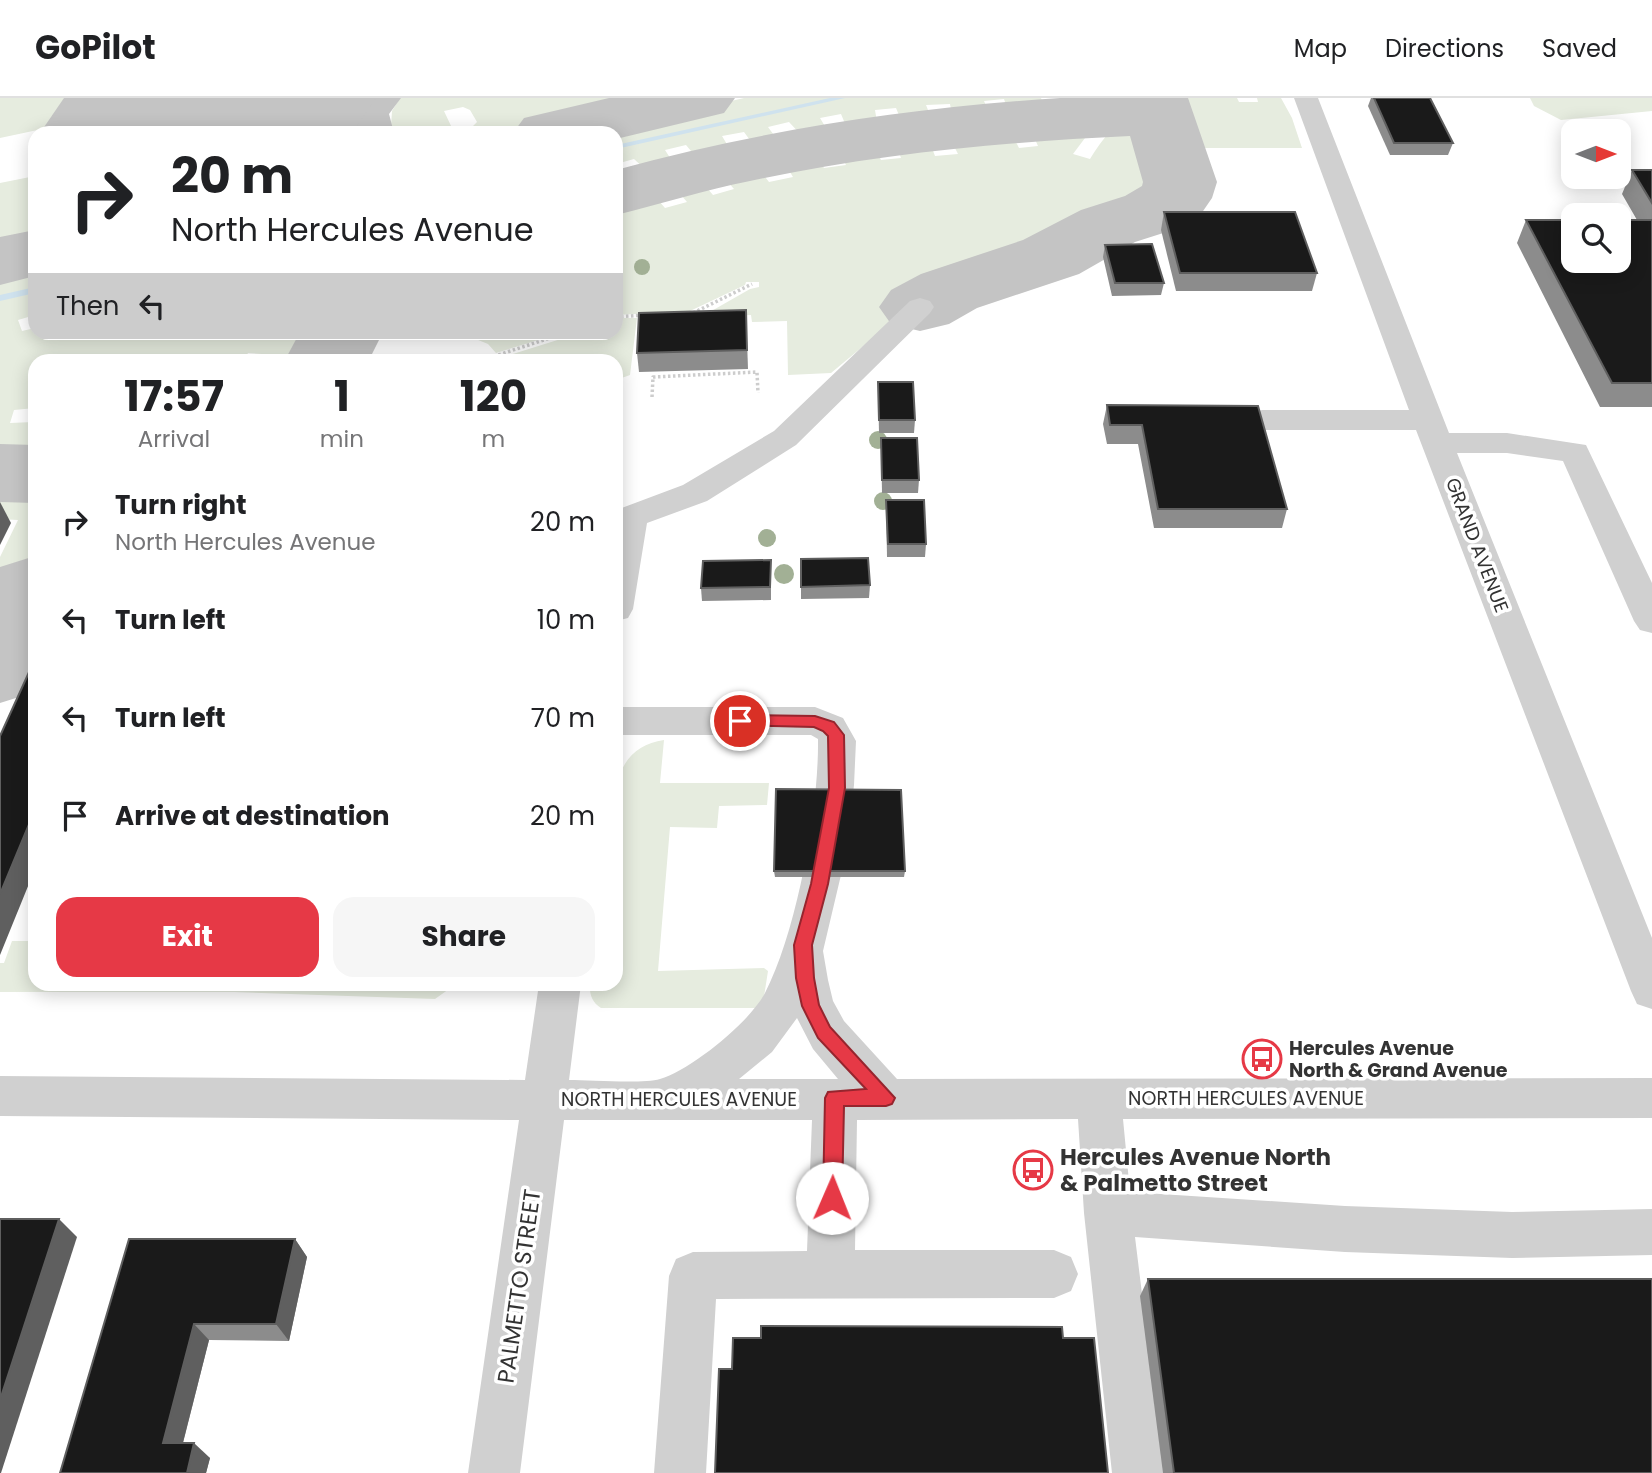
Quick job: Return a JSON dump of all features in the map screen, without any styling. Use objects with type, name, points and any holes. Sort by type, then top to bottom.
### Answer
[{"type":"street","name":"GRAND AVENUE","points":[[1306,98],[1652,991]]},
{"type":"street","points":[[624,516],[695,493],[785,438],[920,307]]},
{"type":"street","points":[[1262,420],[1433,431],[1575,452],[1652,621]]},
{"type":"street","points":[[623,720],[815,721],[829,726],[836,735],[837,788],[820,884],[794,978],[782,1006],[767,1028],[703,1079],[667,1098]]},
{"type":"street","points":[[803,945],[811,1006],[824,1032],[886,1098]]},
{"type":"street","name":"PALMETTO STREET","points":[[494,1473],[559,991]]},
{"type":"street","name":"NORTH HERCULES AVENUE","points":[[0,1096],[544,1100],[1652,1098]]},
{"type":"street","points":[[830,1274],[835,1098]]},
{"type":"street","points":[[1099,1098],[1108,1213],[1139,1473]]},
{"type":"street","points":[[1108,1213],[1345,1229],[1512,1235],[1652,1232]]},
{"type":"street","points":[[680,1473],[693,1276],[1054,1274]]},
{"type":"path","points":[[690,314],[752,284]]},
{"type":"path","points":[[623,317],[650,315]]},
{"type":"path","points":[[500,354],[543,340]]},
{"type":"path","points":[[652,397],[653,377],[679,373],[757,372],[758,393]]},
{"type":"shaded area","points":[[0,98],[188,98],[56,126],[28,126],[28,132],[0,138]]},
{"type":"shaded area","points":[[400,98],[660,98],[539,126],[473,126],[477,122],[470,110],[463,107],[444,111],[451,126],[391,126],[392,111]]},
{"type":"shaded area","points":[[744,98],[1041,98],[1047,113],[1010,117],[1004,99],[984,101],[990,115],[987,119],[956,121],[953,119],[950,104],[926,105],[932,120],[930,124],[903,125],[896,108],[875,110],[878,128],[852,132],[841,114],[820,118],[829,133],[826,136],[803,137],[789,122],[768,127],[779,142],[755,147],[744,132],[722,136],[731,151],[711,159],[696,157],[686,145],[665,150],[674,164],[670,170],[650,174],[634,159],[623,162],[623,127]]},
{"type":"shaded area","points":[[1061,98],[1140,98],[1142,103],[1132,108],[1068,111],[1065,110]]},
{"type":"shaded area","points":[[1165,98],[1237,98],[1239,102],[1258,102],[1257,98],[1281,98],[1292,118],[1302,148],[1202,148],[1177,137]]},
{"type":"shaded area","points":[[1530,98],[1652,98],[1652,111],[1561,120],[1534,106]]},
{"type":"shaded area","points":[[289,120],[302,126],[261,126]]},
{"type":"shaded area","points":[[1130,120],[1148,121],[1162,161],[1163,175],[1158,190],[1146,202],[1124,208],[1045,249],[948,285],[915,303],[831,373],[788,375],[787,321],[752,322],[751,315],[701,317],[750,289],[759,287],[759,282],[746,282],[745,285],[690,311],[623,315],[623,199],[652,193],[665,208],[687,202],[674,187],[675,183],[689,179],[700,181],[713,195],[734,189],[720,173],[736,166],[755,164],[769,182],[793,177],[782,159],[796,153],[814,152],[824,168],[846,165],[837,147],[873,144],[881,160],[901,158],[895,140],[922,137],[929,140],[935,156],[958,154],[949,136],[1009,128],[1019,148],[1038,146],[1030,128],[1032,126],[1097,122],[1073,154],[1090,159],[1116,127]]},
{"type":"shaded area","points":[[28,177],[28,244],[0,250],[0,183]]},
{"type":"shaded area","points":[[28,266],[28,317],[18,320],[22,331],[28,330],[28,340],[318,340],[310,354],[28,354],[28,409],[14,410],[10,423],[28,422],[28,461],[0,461],[0,272]]},
{"type":"shaded area","points":[[623,318],[637,318],[630,375],[623,378],[623,354],[513,354],[558,340],[623,340]]},
{"type":"shaded area","points":[[478,340],[538,340],[496,353],[488,344]]},
{"type":"shaded area","points":[[28,480],[28,567],[23,570],[0,570],[0,557],[18,520],[0,519],[0,481]]},
{"type":"shaded area","points":[[0,592],[20,595],[0,634]]},
{"type":"shaded area","points":[[28,639],[28,683],[19,683],[13,675]]},
{"type":"shaded area","points":[[664,740],[660,783],[769,783],[767,805],[719,806],[717,828],[670,827],[658,971],[764,968],[768,971],[763,1003],[755,1008],[601,1008],[592,998],[590,991],[623,991],[623,768],[638,750]]},
{"type":"shaded area","points":[[12,941],[28,941],[28,991],[446,991],[435,999],[234,992],[0,992],[0,963],[4,963]]},
{"type":"building","points":[[1374,98],[1430,98],[1453,143],[1394,143]]},
{"type":"building","points":[[1632,170],[1652,170],[1652,203]]},
{"type":"building","points":[[1164,212],[1295,212],[1317,273],[1180,273]]},
{"type":"building","points":[[1526,220],[1561,220],[1561,273],[1631,273],[1631,220],[1652,220],[1652,383],[1612,383]]},
{"type":"building","points":[[1152,244],[1164,283],[1115,283],[1105,245]]},
{"type":"building","points":[[746,310],[747,350],[637,353],[639,313]]},
{"type":"building","points":[[878,382],[913,382],[915,420],[879,420]]},
{"type":"building","points":[[1107,405],[1258,406],[1287,509],[1158,509],[1142,425],[1110,425]]},
{"type":"building","points":[[881,438],[917,438],[919,480],[882,480]]},
{"type":"building","points":[[886,500],[924,500],[926,544],[888,544]]},
{"type":"building","points":[[868,558],[870,585],[801,587],[801,559]]},
{"type":"building","points":[[771,560],[770,587],[701,588],[703,561]]},
{"type":"building","points":[[28,674],[28,827],[0,894],[0,736]]},
{"type":"building","points":[[776,789],[901,790],[905,871],[774,871]]},
{"type":"building","points":[[0,1219],[59,1219],[0,1400]]},
{"type":"building","points":[[129,1239],[295,1239],[276,1324],[194,1324],[163,1443],[194,1443],[187,1473],[60,1473]]},
{"type":"building","points":[[1148,1279],[1652,1279],[1652,1473],[1174,1473]]},
{"type":"building","points":[[761,1326],[1062,1327],[1063,1338],[1094,1338],[1108,1473],[715,1473],[719,1369],[732,1369],[733,1338],[761,1338]]},
{"type":"waterway","points":[[623,145],[841,98]]},
{"type":"waterway","points":[[0,298],[28,292]]},
{"type":"taxiway","points":[[357,126],[354,113],[366,98]]},
{"type":"taxiway","points":[[579,126],[700,98]]},
{"type":"taxiway","points":[[920,307],[949,291],[1051,257],[1108,226],[1152,212],[1175,198],[1180,182],[1153,98]]},
{"type":"taxiway","points":[[623,191],[749,159],[884,136],[1021,122],[1158,114]]},
{"type":"taxiway","points":[[0,261],[28,255]]},
{"type":"taxiway","points":[[330,354],[338,340]]},
{"type":"taxiway","points":[[0,473],[28,474]]},
{"type":"taxiway","points":[[0,666],[28,605]]},
{"type":"runway","points":[[160,126],[290,98]]},
{"type":"place","name":"Hercules Avenue North & Grand Avenue","points":[[1262,1059]]},
{"type":"place","name":"Hercules Avenue North & Palmetto Street","points":[[1033,1170]]},
{"type":"route","points":[[740,721],[815,721],[829,726],[836,735],[837,788],[820,884],[803,945],[805,978],[811,1006],[824,1032],[886,1098],[835,1098],[832,1198]]}]
